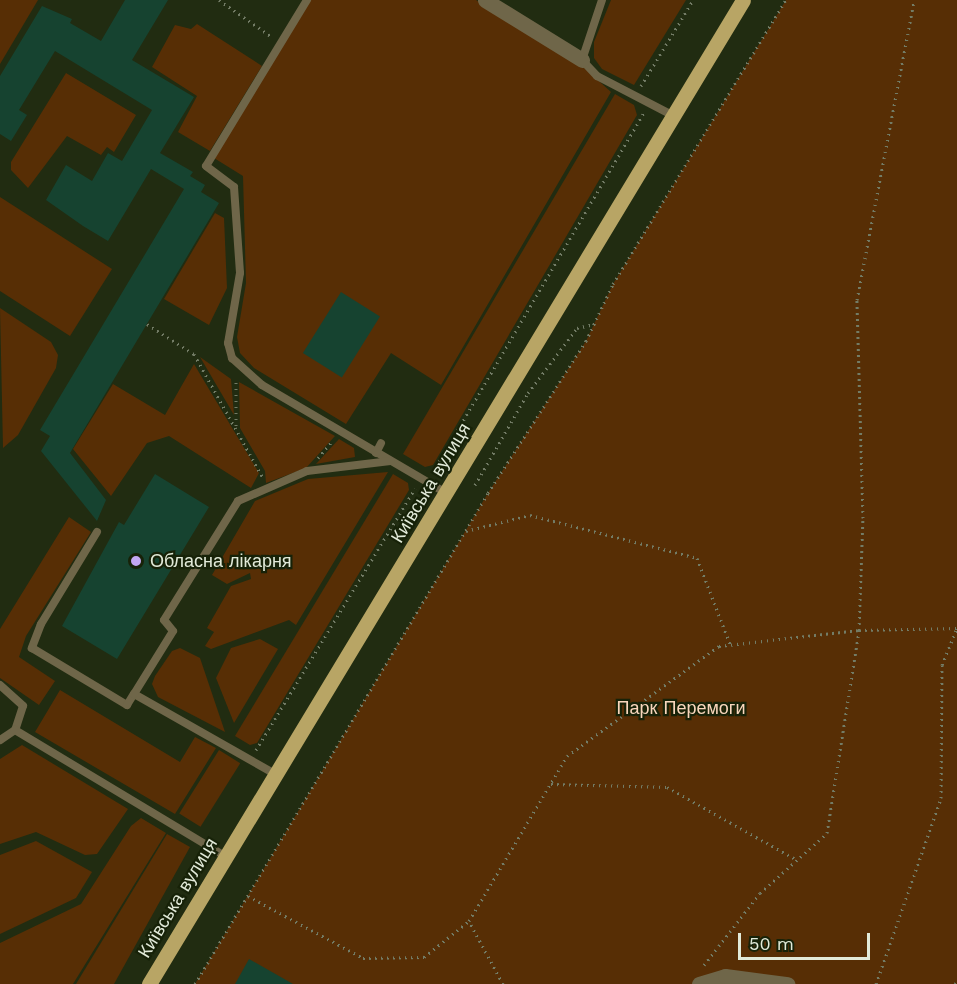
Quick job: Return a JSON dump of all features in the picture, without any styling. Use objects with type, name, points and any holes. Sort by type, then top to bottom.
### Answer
[{"type":"main road","name":"Київська вулиця","points":[[149,984],[675,117],[743,0]]},
{"type":"street","points":[[485,0],[582,60]]},
{"type":"street","points":[[698,979],[725,976],[787,984]]},
{"type":"lane","points":[[307,0],[206,166],[234,187],[240,273],[228,343],[236,364],[262,385],[447,493]]},
{"type":"lane","points":[[602,0],[582,60],[597,76],[675,117]]},
{"type":"lane","points":[[376,453],[381,443]]},
{"type":"lane","points":[[97,532],[40,624],[32,648],[127,705],[173,631],[164,620],[238,501],[307,471],[390,461]]},
{"type":"lane","points":[[0,685],[22,700],[15,730],[0,740]]},
{"type":"lane","points":[[134,694],[275,774]]},
{"type":"lane","points":[[15,730],[225,856]]},
{"type":"path","points":[[219,0],[281,43]]},
{"type":"path","points":[[250,760],[412,492],[425,480],[644,114],[636,96],[693,0]]},
{"type":"path","points":[[195,984],[465,531],[594,324],[613,284],[786,0]]},
{"type":"path","points":[[698,979],[760,894],[827,833],[859,630],[863,518],[857,300],[914,0]]},
{"type":"path","points":[[147,324],[194,354],[263,474],[256,494]]},
{"type":"path","points":[[475,485],[528,393],[577,328],[594,324]]},
{"type":"path","points":[[236,364],[236,428]]},
{"type":"path","points":[[307,471],[340,432]]},
{"type":"path","points":[[465,531],[530,515],[697,558],[731,645]]},
{"type":"path","points":[[248,896],[363,958],[424,957],[469,921],[567,756],[719,646],[859,630],[957,628],[942,665],[941,798],[876,984]]},
{"type":"path","points":[[550,784],[667,787],[797,860]]},
{"type":"path","points":[[469,921],[503,984]]},
{"type":"green space","points":[[0,0],[38,0],[0,64]]},
{"type":"green space","points":[[310,0],[476,0],[580,64],[611,92],[441,385],[391,353],[346,424],[254,368],[240,353],[237,337],[246,283],[243,176],[214,158]]},
{"type":"green space","points":[[611,0],[686,0],[634,85],[602,69],[594,58],[594,42]]},
{"type":"green space","name":"Парк Перемоги","points":[[786,0],[957,0],[957,984],[195,984],[488,493],[586,341],[613,284]]},
{"type":"green space","points":[[197,24],[262,66],[210,151],[178,132],[197,96],[152,67],[175,25],[191,29]]},
{"type":"green space","points":[[66,73],[136,115],[114,152],[107,147],[101,155],[67,136],[28,188],[11,170],[11,162]]},
{"type":"green space","points":[[615,94],[634,105],[637,115],[433,465],[425,467],[403,454]]},
{"type":"green space","points":[[0,197],[112,269],[70,336],[0,291]]},
{"type":"green space","points":[[215,213],[224,218],[227,288],[209,325],[164,299]]},
{"type":"green space","points":[[0,308],[51,342],[58,355],[56,368],[18,435],[3,448]]},
{"type":"green space","points":[[200,357],[231,379],[234,415]]},
{"type":"green space","points":[[194,364],[259,473],[251,488],[169,436],[147,443],[111,496],[73,449],[113,384],[165,415]]},
{"type":"green space","points":[[239,382],[335,436],[306,468],[266,483],[265,471],[240,428]]},
{"type":"green space","points":[[339,439],[354,448],[355,457],[316,464]]},
{"type":"green space","points":[[388,472],[296,625],[289,620],[211,649],[205,646],[214,632],[207,628],[231,586],[251,579],[250,573],[227,584],[212,575],[255,501],[308,479]]},
{"type":"green space","points":[[393,474],[408,483],[409,490],[257,743],[250,745],[235,736]]},
{"type":"green space","points":[[69,517],[91,532],[26,636],[19,657],[55,681],[39,705],[0,678],[0,629]]},
{"type":"green space","points":[[260,639],[278,649],[234,723],[216,678],[231,648]]},
{"type":"green space","points":[[180,648],[200,658],[225,732],[158,697],[152,684],[155,676],[172,651]]},
{"type":"green space","points":[[60,690],[180,762],[195,737],[216,748],[175,814],[35,732]]},
{"type":"green space","points":[[22,745],[128,809],[97,854],[85,855],[36,832],[0,844],[0,759]]},
{"type":"green space","points":[[219,750],[240,763],[200,827],[179,814]]},
{"type":"green space","points":[[141,818],[166,833],[73,984],[0,984],[0,943],[81,904],[131,826]]},
{"type":"green space","points":[[167,834],[190,847],[114,984],[76,984]]},
{"type":"green space","points":[[36,841],[92,872],[76,898],[0,934],[0,855]]},
{"type":"building","points":[[125,0],[168,0],[132,60],[194,97],[160,153],[193,172],[190,176],[205,185],[201,192],[219,203],[70,453],[106,500],[97,521],[41,451],[50,436],[40,430],[184,189],[151,169],[108,241],[83,226],[46,200],[66,165],[92,181],[108,153],[122,161],[152,110],[55,51],[19,110],[27,115],[11,141],[0,134],[0,76],[42,6],[72,19],[70,23],[101,41]]},
{"type":"building","points":[[341,292],[380,316],[342,377],[303,353]]},
{"type":"building","name":"Обласна лікарня","points":[[155,474],[209,507],[117,659],[62,626],[119,522],[124,525]]},
{"type":"building","points":[[249,959],[293,984],[235,984]]},
{"type":"place","name":"Обласна лікарня","points":[[136,561]]}]
